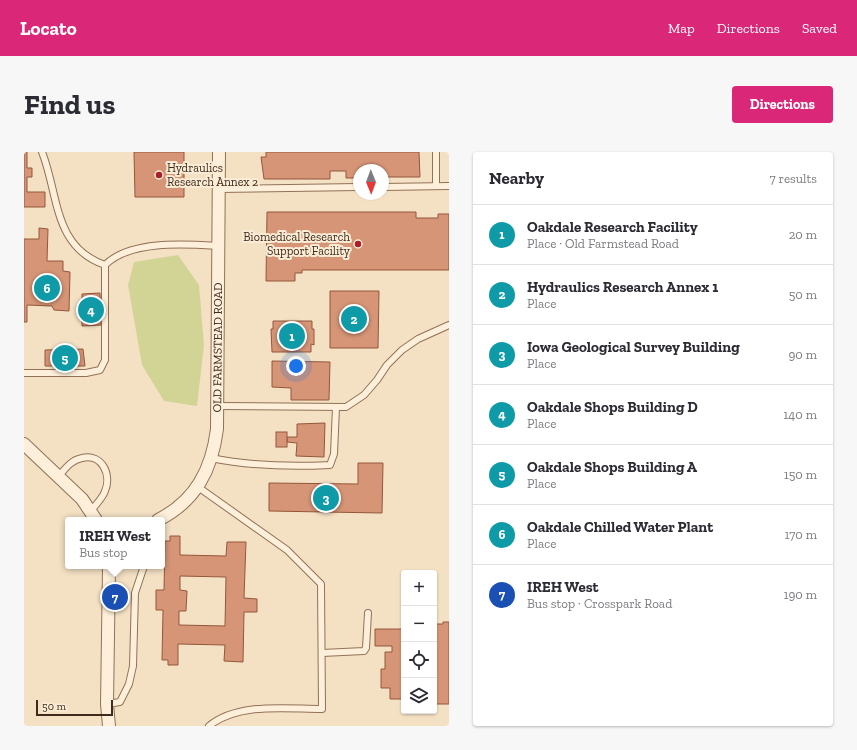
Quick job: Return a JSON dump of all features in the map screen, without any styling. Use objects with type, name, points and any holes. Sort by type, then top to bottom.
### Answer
[{"type":"street","name":"OLD FARMSTEAD ROAD","points":[[163,517],[177,508],[198,487],[211,458],[217,428],[219,152]]},
{"type":"street","points":[[24,444],[82,499],[94,516]]},
{"type":"street","points":[[109,569],[107,704],[109,726]]},
{"type":"lane","points":[[42,152],[67,236],[90,260],[105,265]]},
{"type":"lane","points":[[436,152],[436,186]]},
{"type":"lane","points":[[389,187],[449,186]]},
{"type":"lane","points":[[218,189],[353,187]]},
{"type":"lane","points":[[24,373],[86,373],[100,370],[105,360],[105,265],[112,258],[163,244],[218,246]]},
{"type":"lane","points":[[217,406],[346,407],[364,394],[377,380],[387,365],[402,350],[418,339],[449,325]]},
{"type":"lane","points":[[211,458],[231,462],[302,467],[330,465],[334,454],[336,406]]},
{"type":"lane","points":[[58,477],[72,462],[78,459],[84,457],[98,460],[106,469],[108,479],[105,491],[94,516]]},
{"type":"lane","points":[[198,487],[287,550],[321,584],[322,709],[246,710],[226,715],[209,726]]},
{"type":"lane","points":[[107,704],[120,702],[129,684],[133,666],[135,593],[143,569]]},
{"type":"lane","points":[[322,653],[364,651],[366,648],[368,614]]},
{"type":"green space","points":[[178,255],[199,285],[204,345],[197,406],[164,401],[142,365],[128,285],[134,262]]},
{"type":"building","points":[[24,152],[27,152],[27,168],[32,168],[32,177],[27,177],[27,192],[45,192],[45,207],[24,207]]},
{"type":"building","name":"Hydraulics Research Annex 2","points":[[134,152],[184,152],[184,197],[135,197]]},
{"type":"building","points":[[266,152],[419,152],[420,177],[389,177],[389,164],[353,164],[353,178],[346,178],[346,171],[330,171],[330,179],[264,179],[261,157],[266,157]]},
{"type":"building","name":"Biomedical Research Support Facility","points":[[267,212],[416,212],[416,218],[438,218],[438,214],[449,214],[449,270],[302,270],[302,273],[295,273],[295,281],[266,281]]},
{"type":"building","points":[[39,228],[48,229],[47,261],[63,261],[63,271],[70,272],[69,311],[54,310],[52,306],[27,305],[27,322],[24,322],[24,239],[39,239]]},
{"type":"building","points":[[330,291],[379,291],[378,348],[330,348]]},
{"type":"building","points":[[100,293],[101,325],[82,326],[82,294]]},
{"type":"building","points":[[273,321],[312,321],[312,329],[314,329],[314,345],[311,344],[311,352],[272,352],[271,329],[273,329]]},
{"type":"building","points":[[83,349],[85,366],[45,366],[45,350]]},
{"type":"building","points":[[272,361],[330,362],[329,400],[291,400],[291,388],[272,387]]},
{"type":"building","points":[[325,423],[324,457],[296,456],[297,443],[287,442],[287,437],[297,437],[297,424]]},
{"type":"building","points":[[276,432],[287,432],[287,447],[276,447]]},
{"type":"building","points":[[358,463],[383,463],[382,513],[269,511],[269,483],[358,484]]},
{"type":"building","points":[[170,536],[180,536],[180,555],[226,556],[227,542],[246,542],[244,598],[257,599],[257,612],[244,612],[243,662],[224,661],[225,645],[178,644],[178,665],[168,665],[168,660],[162,660],[163,610],[156,610],[156,590],[164,590],[165,541],[170,541]],"holes":[[[180,576],[226,577],[225,626],[179,625],[179,611],[186,611],[187,591],[180,590]]]},
{"type":"building","points":[[443,622],[449,622],[449,704],[437,704],[437,624],[443,624]]},
{"type":"building","points":[[375,629],[401,629],[401,699],[390,699],[390,688],[381,688],[381,669],[385,669],[385,652],[392,652],[392,646],[375,646]]},
{"type":"place","name":"Hydraulics Research Annex 2","points":[[159,175]]},
{"type":"place","name":"Biomedical Research Support Facility","points":[[358,244]]},
{"type":"place","name":"Oakdale Chilled Water Plant","points":[[47,288]]},
{"type":"place","name":"Oakdale Shops Building D","points":[[91,310]]},
{"type":"place","name":"Hydraulics Research Annex 1","points":[[354,319]]},
{"type":"place","name":"Oakdale Research Facility","points":[[292,336]]},
{"type":"place","name":"Oakdale Shops Building A","points":[[65,358]]},
{"type":"place","name":"Iowa Geological Survey Building","points":[[326,498]]},
{"type":"place","name":"IREH West","points":[[115,597]]}]
